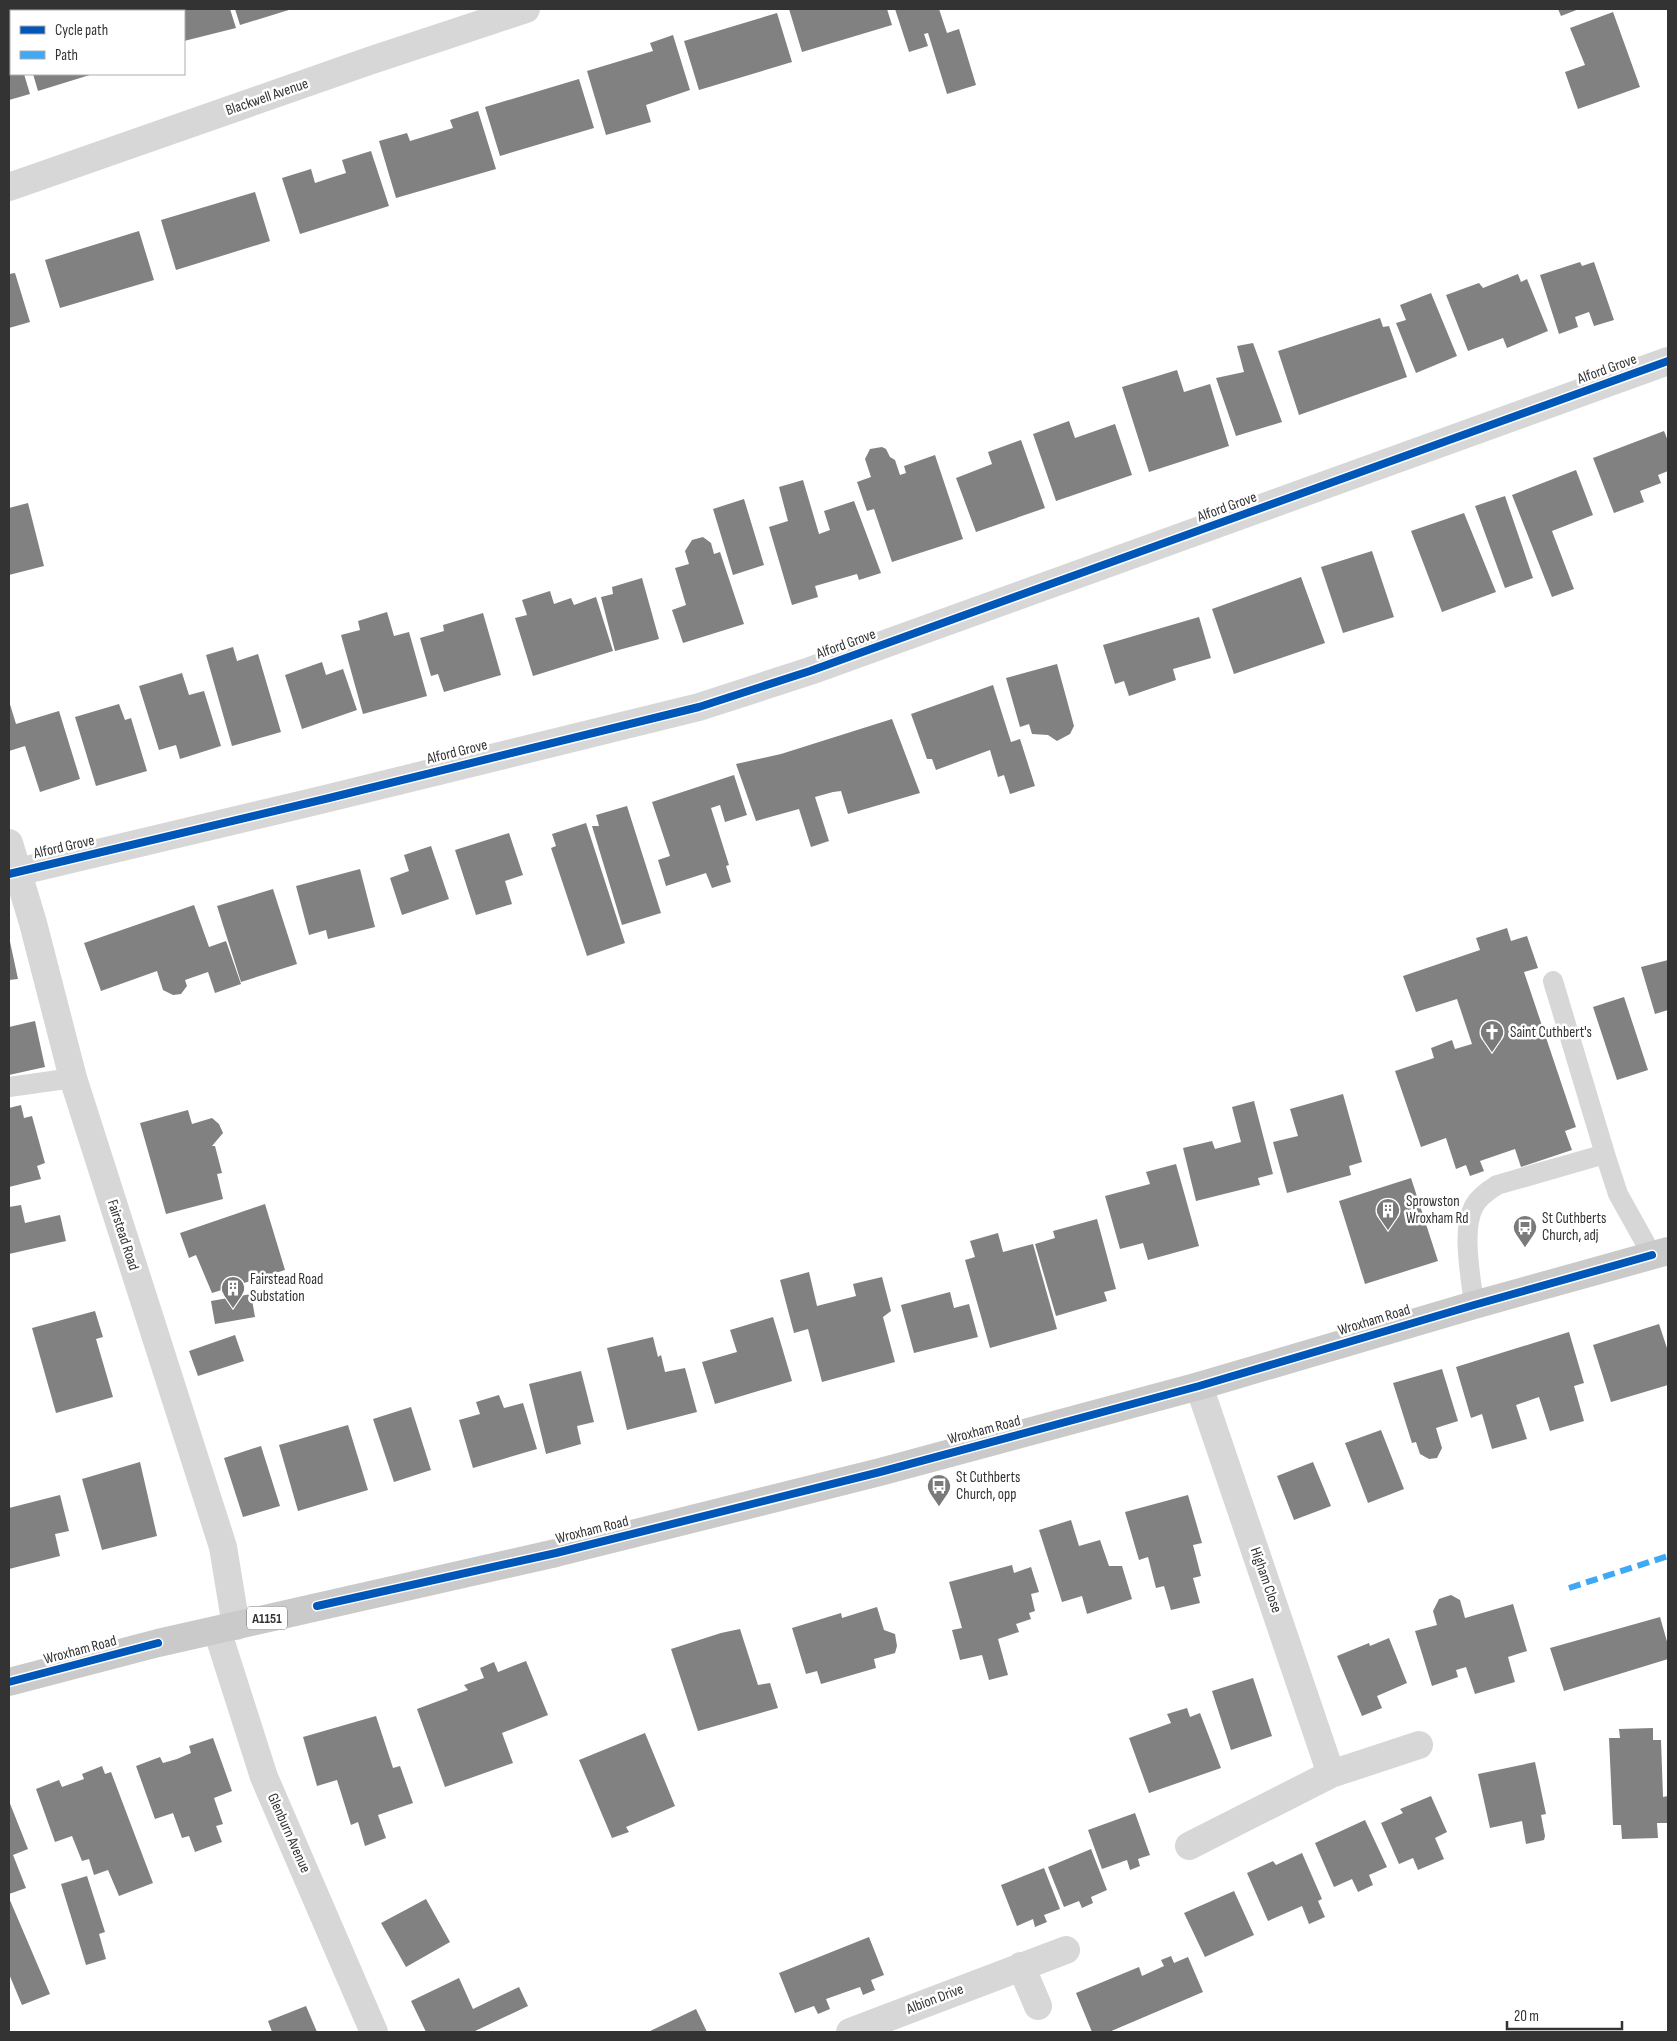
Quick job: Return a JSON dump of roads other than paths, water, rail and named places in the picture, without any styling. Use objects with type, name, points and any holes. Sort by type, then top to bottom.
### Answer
[{"type":"main road","name":"Wroxham Road","points":[[9,1682],[227,1628],[730,1511],[1199,1386],[1474,1305],[1660,1253]]},
{"type":"street","name":"Blackwell Avenue","points":[[9,187],[360,64],[526,9]]},
{"type":"street","name":"Alford Grove","points":[[13,873],[699,707],[810,671],[1668,361]]},
{"type":"street","name":"Fairstead Road","points":[[9,843],[13,873],[33,923],[74,1078],[223,1547],[227,1628]]},
{"type":"street","name":"Higham Close","points":[[1199,1386],[1331,1774]]},
{"type":"street","name":"Glenburn Avenue","points":[[227,1628],[264,1777],[374,2032]]},
{"type":"street","points":[[1189,1846],[1331,1774],[1420,1745]]},
{"type":"street","name":"Albion Drive","points":[[850,2032],[1066,1950]]},
{"type":"street","points":[[1022,1966],[1038,2006]]},
{"type":"lane","points":[[1553,981],[1618,1194],[1660,1253]]},
{"type":"lane","points":[[9,1087],[74,1078]]},
{"type":"lane","points":[[1474,1305],[1466,1236],[1474,1206],[1480,1199],[1497,1185],[1605,1154]]},
{"type":"place","name":"Saint Cuthbert's","points":[[1492,1053]]},
{"type":"place","name":"Sprowston Wroxham Rd","points":[[1388,1231]]},
{"type":"place","name":"St Cuthberts Church, adj","points":[[1525,1248]]},
{"type":"place","name":"Fairstead Road Substation","points":[[233,1309]]},
{"type":"place","name":"St Cuthberts Church, opp","points":[[939,1507]]}]
